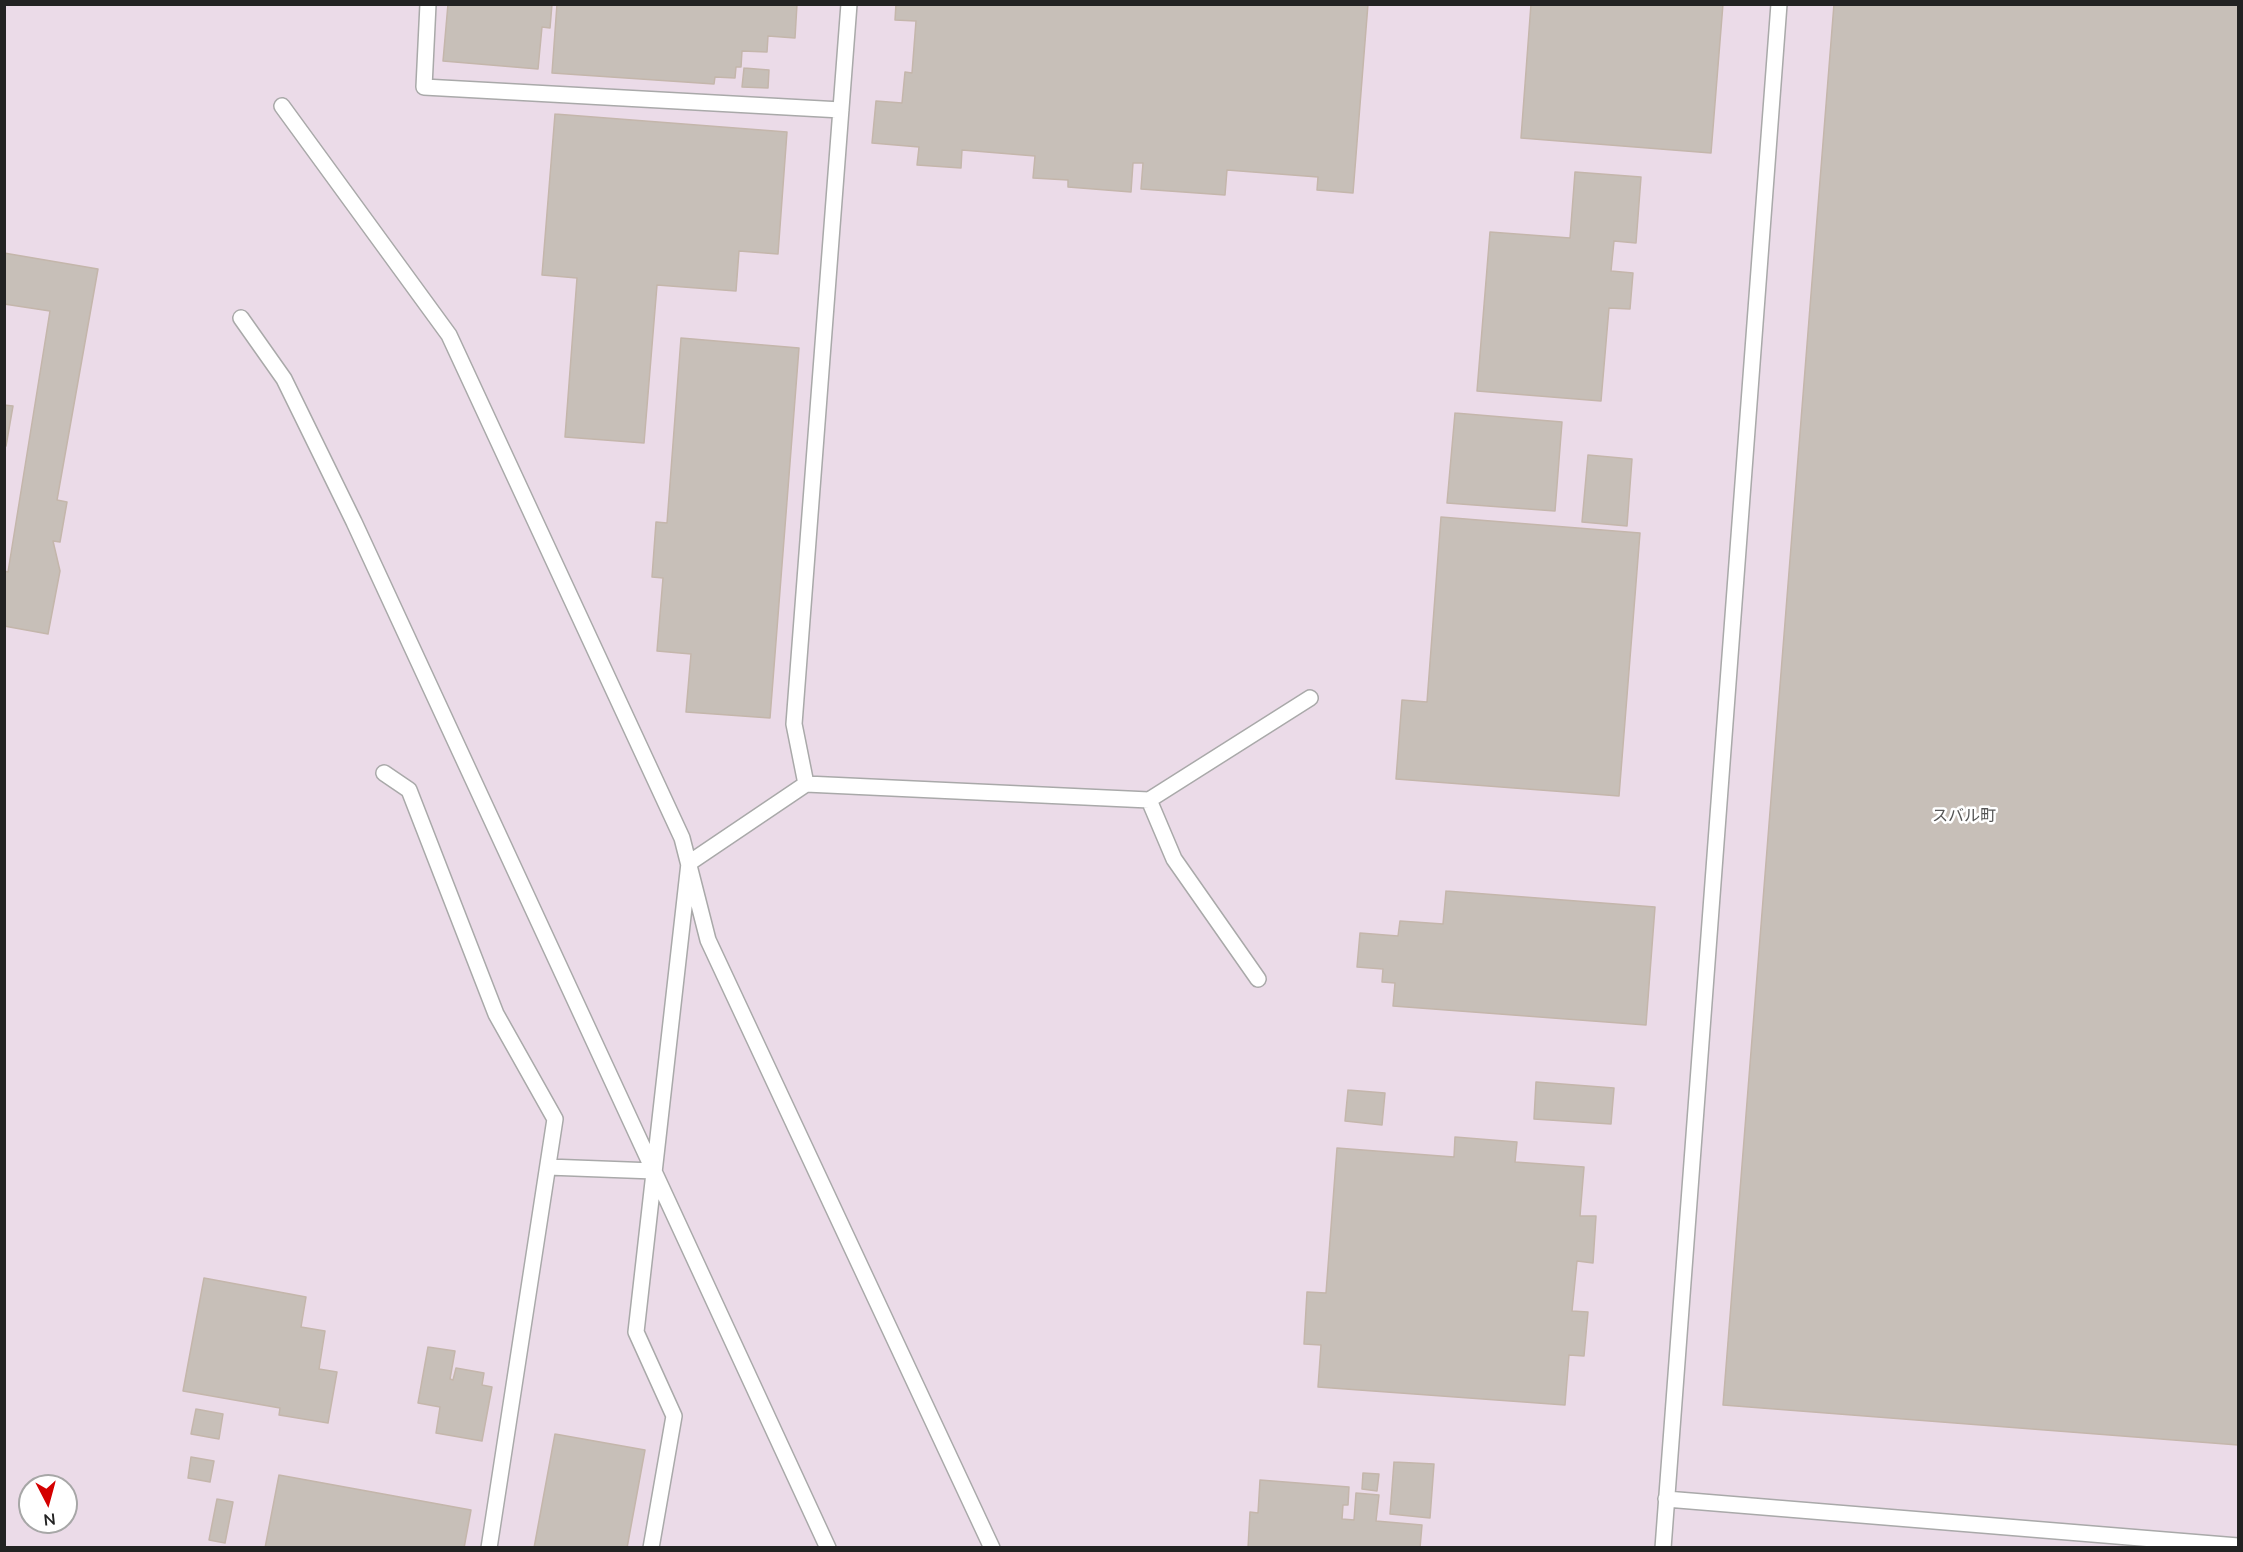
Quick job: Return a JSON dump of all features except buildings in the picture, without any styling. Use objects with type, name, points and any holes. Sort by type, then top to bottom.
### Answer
[{"type":"lane","points":[[428,4],[424,87],[841,110]]},
{"type":"lane","points":[[806,784],[794,724],[849,4]]},
{"type":"lane","points":[[1663,1548],[1779,4]]},
{"type":"lane","points":[[282,106],[449,335],[682,838],[708,940],[992,1548]]},
{"type":"lane","points":[[241,318],[284,379],[354,522],[828,1548]]},
{"type":"lane","points":[[651,1548],[674,1416],[636,1332],[688,863],[806,784],[1149,800],[1310,698]]},
{"type":"lane","points":[[384,773],[409,790],[496,1014],[555,1119],[489,1548]]},
{"type":"lane","points":[[1149,800],[1174,859],[1258,979]]},
{"type":"lane","points":[[548,1167],[654,1171]]},
{"type":"lane","points":[[1666,1499],[2238,1546]]},
{"type":"shaded area","points":[[5,5],[2238,5],[2238,1547],[5,1548]]},
{"type":"district","name":"スバル町","points":[[1964,816]]}]
